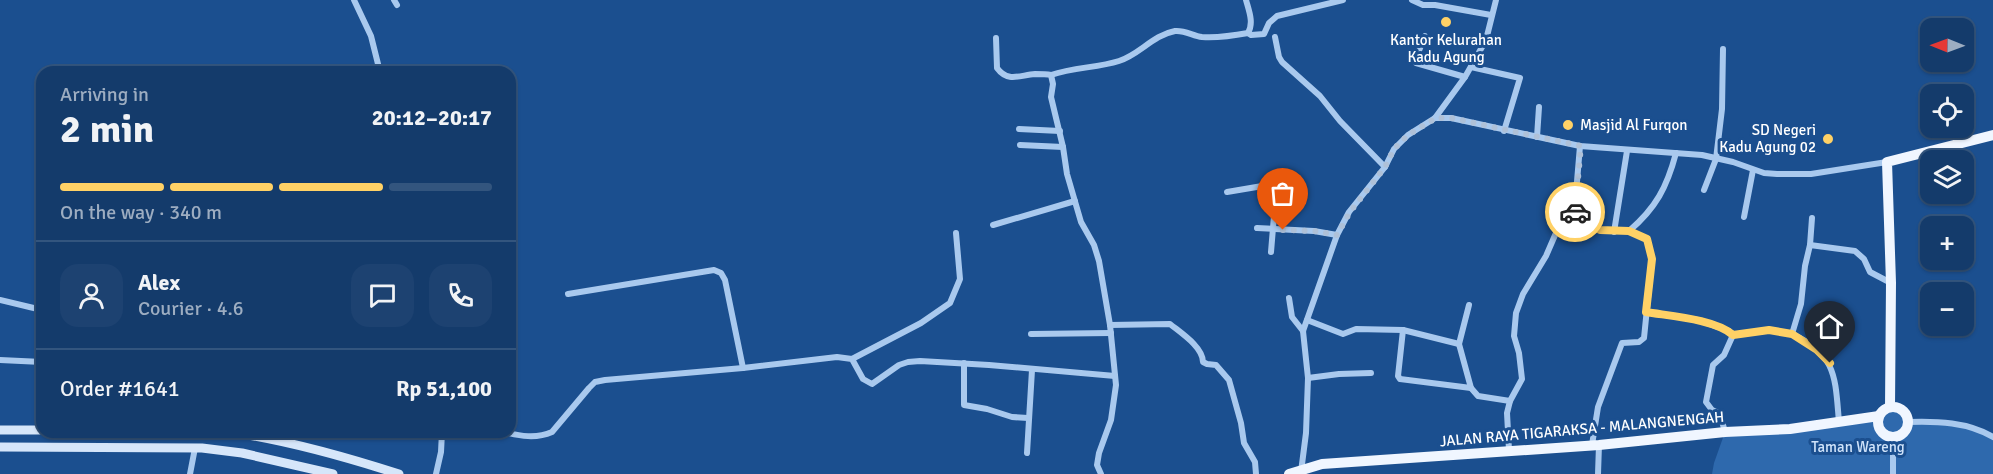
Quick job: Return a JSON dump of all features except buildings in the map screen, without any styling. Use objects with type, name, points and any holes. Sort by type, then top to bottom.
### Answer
[{"type":"main road","points":[[1890,407],[1891,283],[1887,162],[1993,135]]},
{"type":"main road","points":[[1890,407],[1904,411],[1908,422],[1904,433],[1893,437],[1884,434],[1878,421],[1879,416],[1882,411],[1890,407]]},
{"type":"main road","name":"JALAN RAYA TIGARAKSA - MALANGNENGAH","points":[[1289,474],[1322,464],[1595,445],[1725,432],[1790,429],[1879,416]]},
{"type":"main road","points":[[0,430],[36,430]]},
{"type":"main road","points":[[266,438],[342,455],[399,474]]},
{"type":"main road","points":[[0,447],[195,448],[242,453],[333,474]]},
{"type":"street","points":[[354,0],[370,36],[378,66]]},
{"type":"street","points":[[1246,0],[1251,28],[1248,33]]},
{"type":"street","points":[[996,38],[997,68],[1006,76],[1014,78],[1034,74],[1051,75],[1070,68],[1118,61],[1132,56],[1144,45],[1177,31],[1199,37],[1264,34],[1269,23],[1277,16],[1343,0]]},
{"type":"street","points":[[1412,0],[1423,5],[1491,15]]},
{"type":"street","points":[[1301,472],[1306,433],[1308,378],[1303,331],[1337,235],[1350,212],[1385,167],[1394,149],[1408,135],[1436,118],[1465,77],[1486,40],[1496,0]]},
{"type":"street","points":[[1425,36],[1416,63],[1465,77]]},
{"type":"street","points":[[1275,37],[1282,62],[1320,96],[1340,121],[1385,167]]},
{"type":"street","points":[[1704,190],[1716,159],[1722,108],[1723,49]]},
{"type":"street","points":[[1471,67],[1520,78],[1504,131]]},
{"type":"street","points":[[1051,75],[1053,84],[1051,97],[1060,131],[1067,174],[1081,222],[1094,245],[1099,261],[1110,325],[1115,403],[1098,453],[1097,465],[1101,474]]},
{"type":"street","points":[[1537,136],[1539,107]]},
{"type":"street","points":[[1436,118],[1451,118],[1581,146],[1702,155],[1733,162],[1753,170],[1777,174],[1811,174],[1887,162]]},
{"type":"street","points":[[1019,129],[1060,131]]},
{"type":"street","points":[[1020,145],[1063,147]]},
{"type":"street","points":[[1574,217],[1581,146]]},
{"type":"street","points":[[1614,231],[1627,151]]},
{"type":"street","points":[[1629,231],[1647,216],[1658,200],[1670,178],[1676,153]]},
{"type":"street","points":[[1744,217],[1753,170]]},
{"type":"street","points":[[1271,252],[1275,204],[1274,174]]},
{"type":"street","points":[[1227,192],[1274,184]]},
{"type":"street","points":[[993,225],[1075,201]]},
{"type":"street","points":[[1509,450],[1507,413],[1510,401],[1522,379],[1519,353],[1514,336],[1516,313],[1523,294],[1546,256],[1559,226],[1566,219],[1574,217],[1600,230],[1629,231],[1647,239],[1650,246],[1651,270],[1646,312],[1642,340],[1624,342],[1598,407],[1595,445],[1598,474]]},
{"type":"street","points":[[1792,334],[1801,304],[1812,218]]},
{"type":"street","points":[[1257,228],[1314,231],[1337,235]]},
{"type":"street","points":[[516,434],[530,437],[552,432],[595,382],[837,357],[852,359],[921,323],[950,303],[960,279],[956,233]]},
{"type":"street","points":[[1810,245],[1855,251],[1864,259],[1870,272],[1891,283]]},
{"type":"street","points":[[568,294],[714,270],[721,273],[725,280],[742,368]]},
{"type":"street","points":[[1289,298],[1292,317],[1303,331]]},
{"type":"street","points":[[0,300],[36,309]]},
{"type":"street","points":[[1469,305],[1459,344],[1471,388],[1478,396],[1510,401]]},
{"type":"street","points":[[1646,312],[1698,320],[1729,331],[1733,335]]},
{"type":"street","points":[[1307,320],[1343,334],[1356,328],[1403,330],[1459,344]]},
{"type":"street","points":[[1110,325],[1170,324],[1190,341],[1203,356],[1203,362],[1216,365],[1224,373],[1229,380],[1244,443],[1255,462],[1256,474]]},
{"type":"street","points":[[1403,330],[1399,378],[1429,384],[1471,388]]},
{"type":"street","points":[[1733,335],[1769,330],[1792,334],[1817,350],[1830,363],[1839,422]]},
{"type":"street","points":[[1031,334],[1111,333]]},
{"type":"street","points":[[1725,432],[1720,414],[1712,410],[1706,402],[1713,365],[1724,355],[1733,335]]},
{"type":"street","points":[[852,359],[863,378],[872,384],[899,365],[908,362],[964,363],[1115,376]]},
{"type":"street","points":[[0,360],[36,362]]},
{"type":"street","points":[[964,363],[964,405],[1012,417],[1029,418]]},
{"type":"street","points":[[1027,453],[1032,370]]},
{"type":"street","points":[[1308,378],[1339,374],[1371,374]]},
{"type":"street","points":[[1908,422],[1935,421],[1980,429],[1993,437]]},
{"type":"street","points":[[1893,437],[1893,474]]},
{"type":"street","points":[[436,474],[442,438]]},
{"type":"street","points":[[190,474],[195,448]]},
{"type":"green space","name":"Taman Wareng","points":[[1890,407],[1902,411],[1908,422],[1963,425],[1993,437],[1993,474],[1712,474],[1725,432],[1879,416]]},
{"type":"way so far","points":[[1283,230],[1314,231],[1337,235],[1350,212],[1385,167],[1394,149],[1408,135],[1436,118],[1451,118],[1581,146],[1575,212]]},
{"type":"place","name":"Kantor Kelurahan Kadu Agung","points":[[1446,22]]},
{"type":"place","name":"Masjid Al Furqon","points":[[1568,125]]},
{"type":"place","name":"SD Negeri Kadu Agung 02","points":[[1828,139]]},
{"type":"route","points":[[1575,212],[1574,217],[1600,230],[1629,231],[1647,239],[1652,259],[1646,312],[1698,320],[1729,331],[1733,335],[1769,330],[1796,335],[1830,363]]}]
